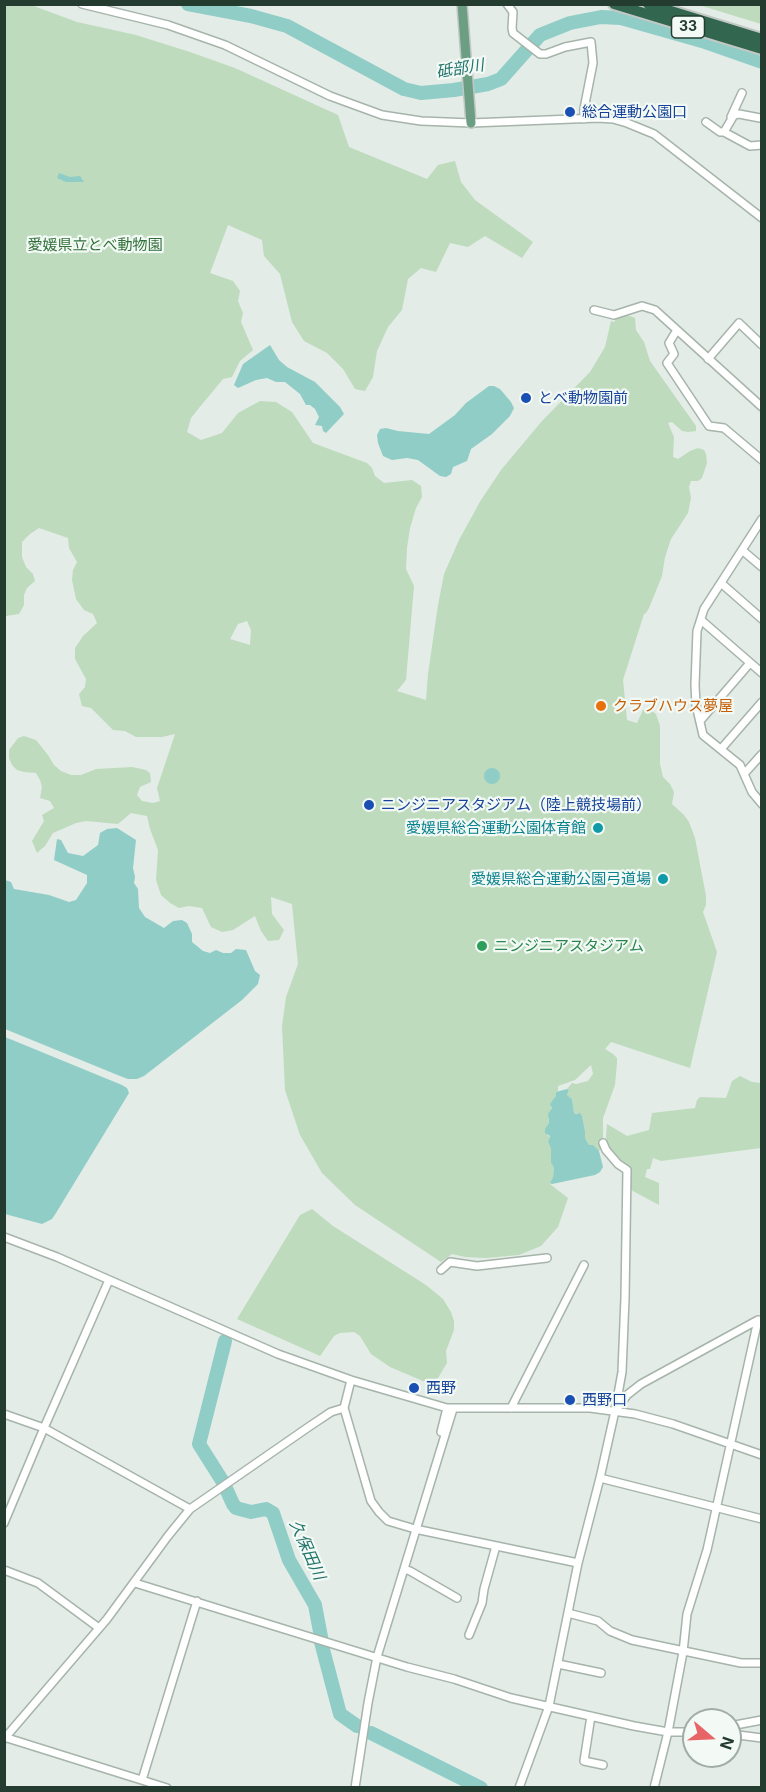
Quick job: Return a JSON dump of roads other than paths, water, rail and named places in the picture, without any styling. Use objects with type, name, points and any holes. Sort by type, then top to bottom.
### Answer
[{"type":"highway","name":"33","points":[[614,4],[762,49]]},
{"type":"highway","name":"33","points":[[648,4],[762,39]]},
{"type":"main road","points":[[462,4],[471,123]]},
{"type":"street","points":[[82,4],[168,25],[225,45],[330,96],[382,115],[421,121],[471,123],[613,119],[654,134],[762,218]]},
{"type":"street","points":[[507,4],[513,12],[513,33],[540,54],[591,42],[593,63],[584,119]]},
{"type":"street","points":[[724,132],[742,93]]},
{"type":"street","points":[[731,117],[739,114],[760,118]]},
{"type":"street","points":[[706,122],[720,132],[750,146],[762,145]]},
{"type":"street","points":[[594,310],[614,315],[642,306],[648,307],[661,315],[762,407]]},
{"type":"street","points":[[708,359],[739,323],[762,345]]},
{"type":"street","points":[[677,330],[669,343],[674,354],[667,363],[709,426],[724,428],[762,460]]},
{"type":"street","points":[[762,519],[704,609],[697,631],[694,685],[703,735],[740,765],[752,792],[762,804]]},
{"type":"street","points":[[742,550],[762,567]]},
{"type":"street","points":[[721,583],[762,619]]},
{"type":"street","points":[[701,620],[762,673]]},
{"type":"street","points":[[700,721],[750,663]]},
{"type":"street","points":[[721,749],[762,702]]},
{"type":"street","points":[[744,774],[762,754]]},
{"type":"street","points":[[519,1788],[549,1706],[578,1563],[615,1411],[622,1362],[627,1170],[618,1164],[603,1143]]},
{"type":"street","points":[[4,1237],[57,1257],[278,1354],[351,1380],[450,1409],[590,1408],[615,1411],[654,1418],[762,1455]]},
{"type":"street","points":[[441,1270],[450,1262],[477,1266],[548,1258]]},
{"type":"street","points":[[511,1408],[585,1265]]},
{"type":"street","points":[[4,1523],[109,1280]]},
{"type":"street","points":[[615,1411],[627,1395],[641,1384],[760,1319]]},
{"type":"street","points":[[654,1788],[668,1732],[683,1652],[687,1614],[707,1550],[760,1319]]},
{"type":"street","points":[[351,1380],[344,1408],[372,1501],[388,1521],[415,1529],[578,1563]]},
{"type":"street","points":[[167,1788],[142,1783],[5,1738],[99,1628],[190,1509],[324,1417],[344,1408]]},
{"type":"street","points":[[355,1788],[377,1657],[450,1409]]},
{"type":"street","points":[[4,1414],[44,1428],[190,1509]]},
{"type":"street","points":[[600,1478],[762,1519]]},
{"type":"street","points":[[469,1635],[482,1603],[496,1546]]},
{"type":"street","points":[[404,1569],[410,1570],[457,1598]]},
{"type":"street","points":[[4,1570],[38,1583],[99,1628]]},
{"type":"street","points":[[135,1583],[511,1698],[668,1732],[682,1732]]},
{"type":"street","points":[[142,1783],[197,1601]]},
{"type":"street","points":[[568,1614],[598,1622],[610,1631],[633,1640],[741,1663],[762,1663]]},
{"type":"street","points":[[558,1664],[601,1673]]},
{"type":"street","points":[[591,1716],[584,1761],[603,1765]]},
{"type":"street","points":[[742,1724],[762,1720]]},
{"type":"street","points":[[742,1736],[762,1738]]},
{"type":"water","points":[[59,173],[70,177],[80,176],[84,182],[66,182],[57,178]]},
{"type":"water","points":[[270,345],[279,360],[287,367],[315,382],[340,407],[344,414],[326,433],[322,426],[315,425],[319,417],[315,409],[306,405],[300,394],[285,382],[276,382],[267,378],[238,388],[234,385],[243,364]]},
{"type":"water","points":[[489,386],[500,389],[514,408],[510,416],[492,434],[471,449],[467,461],[453,467],[451,474],[446,477],[440,476],[418,460],[407,458],[392,460],[383,456],[377,435],[380,429],[429,434]]},
{"type":"water","points":[[489,768],[495,768],[500,776],[498,782],[489,784],[484,779],[484,773]]},
{"type":"water","points":[[117,828],[136,840],[134,883],[138,889],[139,908],[145,917],[164,928],[173,921],[182,920],[187,923],[192,934],[192,942],[203,951],[210,953],[216,950],[231,953],[236,949],[246,950],[255,971],[260,975],[258,984],[242,1000],[144,1076],[137,1079],[120,1076],[5,1029],[5,880],[11,882],[14,889],[49,895],[69,902],[76,900],[87,883],[87,875],[54,860],[57,839],[61,840],[68,853],[83,856],[98,845],[100,833],[107,829]]},
{"type":"water","points":[[5,1037],[122,1085],[129,1093],[56,1213],[52,1219],[42,1224],[5,1214]]},
{"type":"water","points":[[569,1090],[567,1095],[572,1099],[574,1113],[580,1113],[582,1116],[585,1138],[589,1145],[593,1145],[599,1151],[603,1167],[595,1175],[552,1184],[550,1183],[554,1168],[548,1142],[550,1136],[545,1133],[545,1129],[549,1123],[548,1114],[552,1108],[550,1104],[556,1092]]},
{"type":"waterway","name":"砥部川","points":[[188,4],[251,16],[287,26],[404,89],[421,93],[454,90],[488,84],[501,79],[540,35],[570,23],[601,17],[621,18],[702,41],[762,62]]},
{"type":"waterway","name":"久保田川","points":[[225,1341],[199,1444],[236,1508],[251,1512],[266,1509],[273,1513],[289,1560],[315,1605],[321,1637]]},
{"type":"waterway","name":"久保田川","points":[[321,1642],[340,1714],[357,1726]]},
{"type":"waterway","name":"久保田川","points":[[371,1733],[481,1788]]},
{"type":"place","name":"総合運動公園口","points":[[570,112]]},
{"type":"place","name":"とべ動物園前","points":[[526,398]]},
{"type":"place","name":"クラブハウス夢屋","points":[[601,706]]},
{"type":"place","name":"ニンジニアスタジアム（陸上競技場前）","points":[[369,805]]},
{"type":"place","name":"愛媛県総合運動公園体育館","points":[[598,828]]},
{"type":"place","name":"愛媛県総合運動公園弓道場","points":[[663,879]]},
{"type":"place","name":"ニンジニアスタジアム","points":[[482,946]]},
{"type":"place","name":"西野","points":[[414,1388]]},
{"type":"place","name":"西野口","points":[[570,1400]]},
{"type":"park label","name":"愛媛県立とべ動物園","points":[[95,245]]}]
